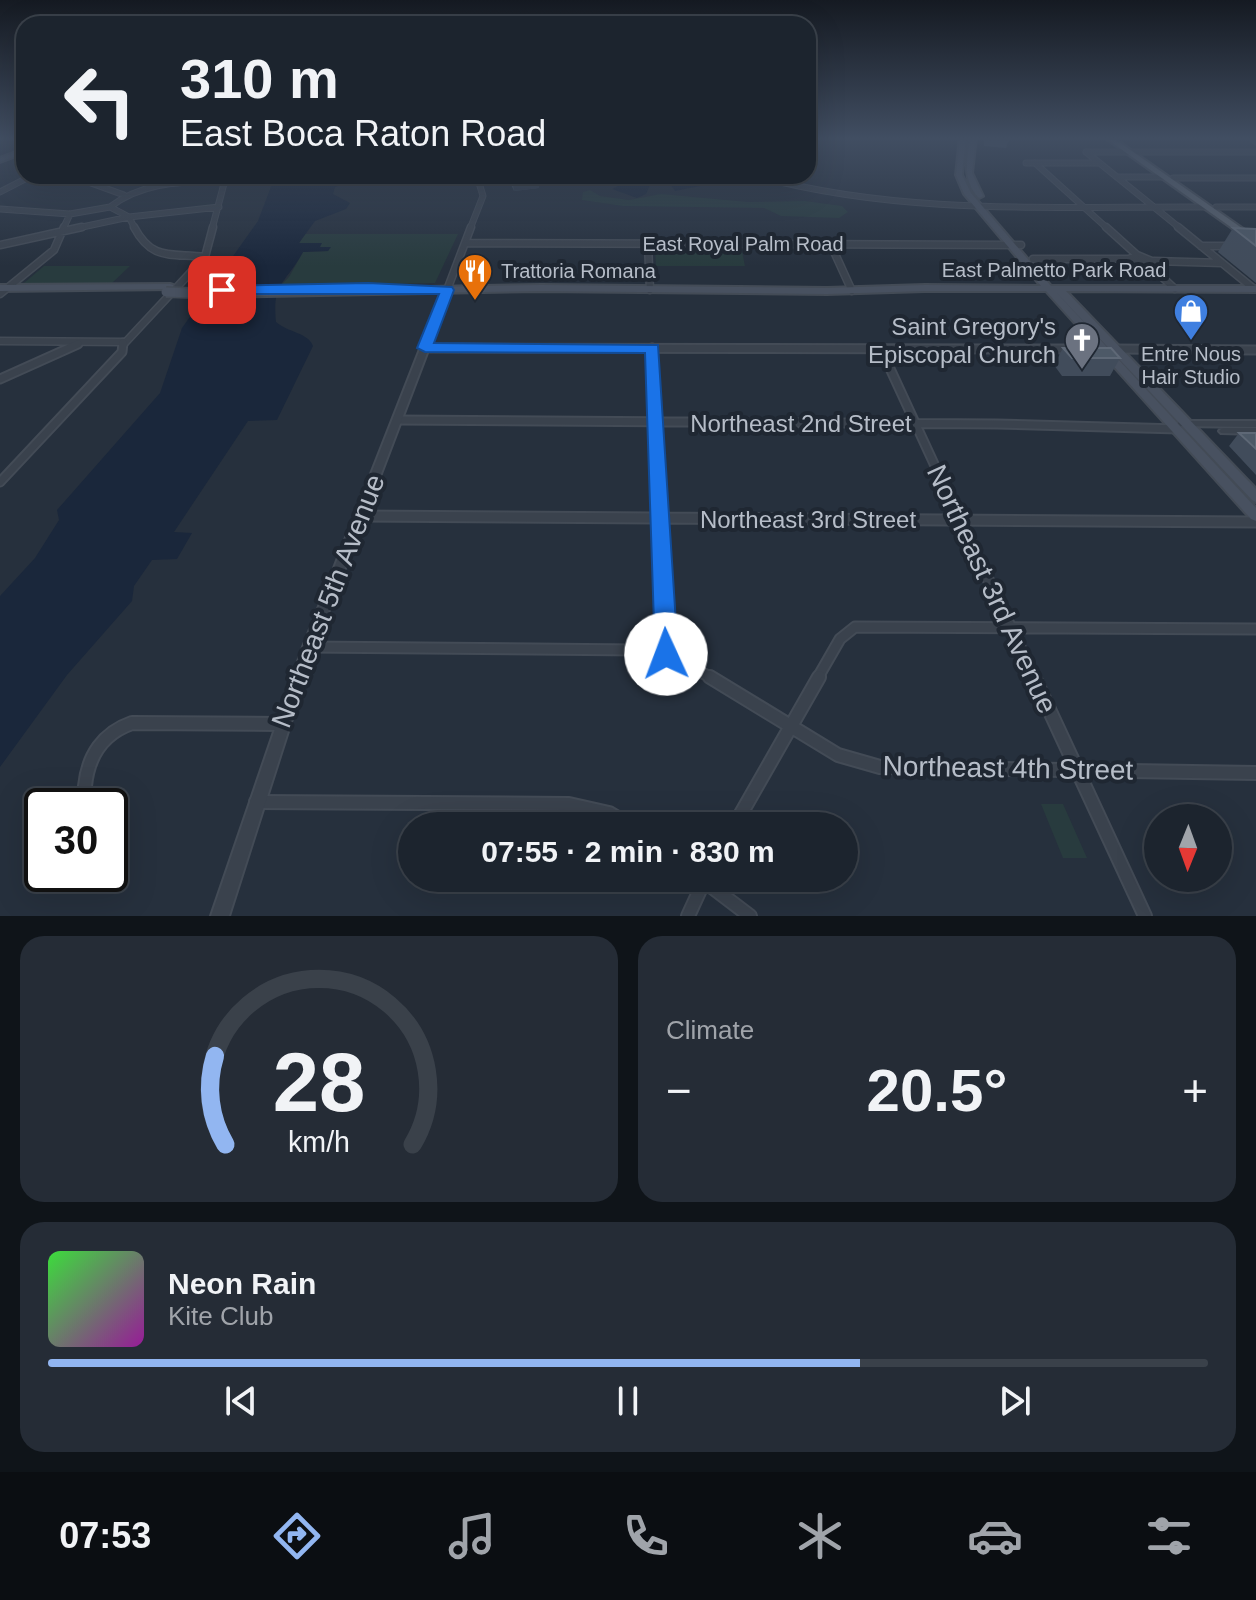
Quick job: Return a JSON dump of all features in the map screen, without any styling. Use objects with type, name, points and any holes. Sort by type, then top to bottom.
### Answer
[{"type":"main road","points":[[961,180],[1104,349],[1256,497]]},
{"type":"main road","points":[[971,180],[984,207]]},
{"type":"main road","points":[[1171,180],[1197,200],[1226,214],[1256,235]]},
{"type":"main road","points":[[1172,180],[1256,244]]},
{"type":"main road","points":[[1016,245],[1033,259],[1055,291]]},
{"type":"main road","name":"East Palmetto Park Road","points":[[3,290],[1255,291]]},
{"type":"main road","name":"East Palmetto Park Road","points":[[1055,291],[1255,291]]},
{"type":"main road","points":[[1182,427],[1256,516]]},
{"type":"street","points":[[1054,180],[1134,257]]},
{"type":"street","points":[[1120,180],[1255,291]]},
{"type":"street","points":[[94,184],[124,195]]},
{"type":"street","points":[[0,209],[70,214],[110,207],[124,195],[183,184]]},
{"type":"street","points":[[0,482],[122,352],[123,342],[171,289],[205,257],[225,184]]},
{"type":"street","points":[[447,290],[484,194],[480,184]]},
{"type":"street","points":[[786,184],[808,190],[984,207],[1256,207]]},
{"type":"street","points":[[110,207],[129,217],[144,246],[152,251],[205,257]]},
{"type":"street","points":[[0,245],[129,217],[219,207]]},
{"type":"street","points":[[3,290],[49,255],[70,214]]},
{"type":"street","name":"East Royal Palm Road","points":[[465,243],[1016,245]]},
{"type":"street","points":[[648,244],[650,290]]},
{"type":"street","points":[[1201,246],[1256,244]]},
{"type":"street","points":[[831,245],[852,291]]},
{"type":"street","points":[[1033,259],[1134,257],[1151,261],[1219,260]]},
{"type":"street","points":[[1151,261],[1175,289]]},
{"type":"street","name":"Northeast 5th Avenue","points":[[220,916],[281,724],[447,290]]},
{"type":"street","points":[[0,341],[123,342]]},
{"type":"street","points":[[0,379],[86,342]]},
{"type":"street","points":[[425,348],[1077,349]]},
{"type":"street","points":[[652,348],[666,654]]},
{"type":"street","name":"Northeast 3rd Avenue","points":[[881,349],[1145,916]]},
{"type":"street","points":[[1104,349],[1256,350]]},
{"type":"street","name":"Northeast 2nd Street","points":[[397,420],[1061,425],[1256,431]]},
{"type":"street","name":"Northeast 2nd Street","points":[[1182,427],[1256,424]]},
{"type":"street","name":"Northeast 3rd Street","points":[[359,516],[1256,522]]},
{"type":"street","points":[[742,812],[840,639],[855,627],[1256,629]]},
{"type":"street","name":"Northeast 4th Street","points":[[309,647],[637,650],[666,654],[691,665],[838,755],[880,767],[1256,773]]},
{"type":"street","points":[[85,786],[85,772],[101,744],[122,726],[281,724]]},
{"type":"street","points":[[256,802],[582,805],[606,812]]},
{"type":"street","points":[[688,916],[698,892]]},
{"type":"street","points":[[720,892],[750,916]]},
{"type":"shaded area","points":[[590,190],[600,196],[629,200],[661,194],[748,202],[805,201],[842,206],[848,212],[839,218],[781,216],[764,208],[623,206],[582,200],[583,192]]},
{"type":"shaded area","points":[[304,234],[458,234],[435,283],[280,286],[289,277],[303,252],[328,251],[330,247],[319,247],[321,243],[299,244]]},
{"type":"shaded area","points":[[741,247],[745,266],[656,266],[655,249]]},
{"type":"shaded area","points":[[44,266],[130,266],[112,283],[24,283]]},
{"type":"shaded area","points":[[1041,804],[1063,804],[1087,858],[1063,858]]},
{"type":"water","points":[[272,184],[343,184],[335,187],[333,194],[350,203],[346,209],[315,221],[299,243],[322,243],[320,247],[331,247],[328,251],[303,252],[281,284],[276,299],[276,322],[307,338],[313,346],[277,420],[248,421],[174,532],[192,533],[177,559],[152,560],[134,586],[132,601],[67,675],[0,767],[0,596],[35,558],[59,520],[57,510],[160,393],[182,328],[258,221]]},
{"type":"water","points":[[622,184],[698,184],[700,186],[675,191],[671,185],[650,185],[646,194],[637,198],[612,189]]},
{"type":"building","points":[[1233,228],[1256,229],[1256,246]]},
{"type":"building","points":[[1063,348],[1111,348],[1120,358],[1072,358]]},
{"type":"building","points":[[1239,433],[1256,433],[1256,449]]},
{"type":"place","name":"Trattoria Romana","points":[[475,302]]},
{"type":"place","name":"Entre Nous Hair Studio","points":[[1191,342]]},
{"type":"place","name":"Saint Gregory's Episcopal Church","points":[[1082,371]]},
{"type":"route","points":[[222,290],[368,287],[447,290],[425,348],[652,348],[666,654]]}]
